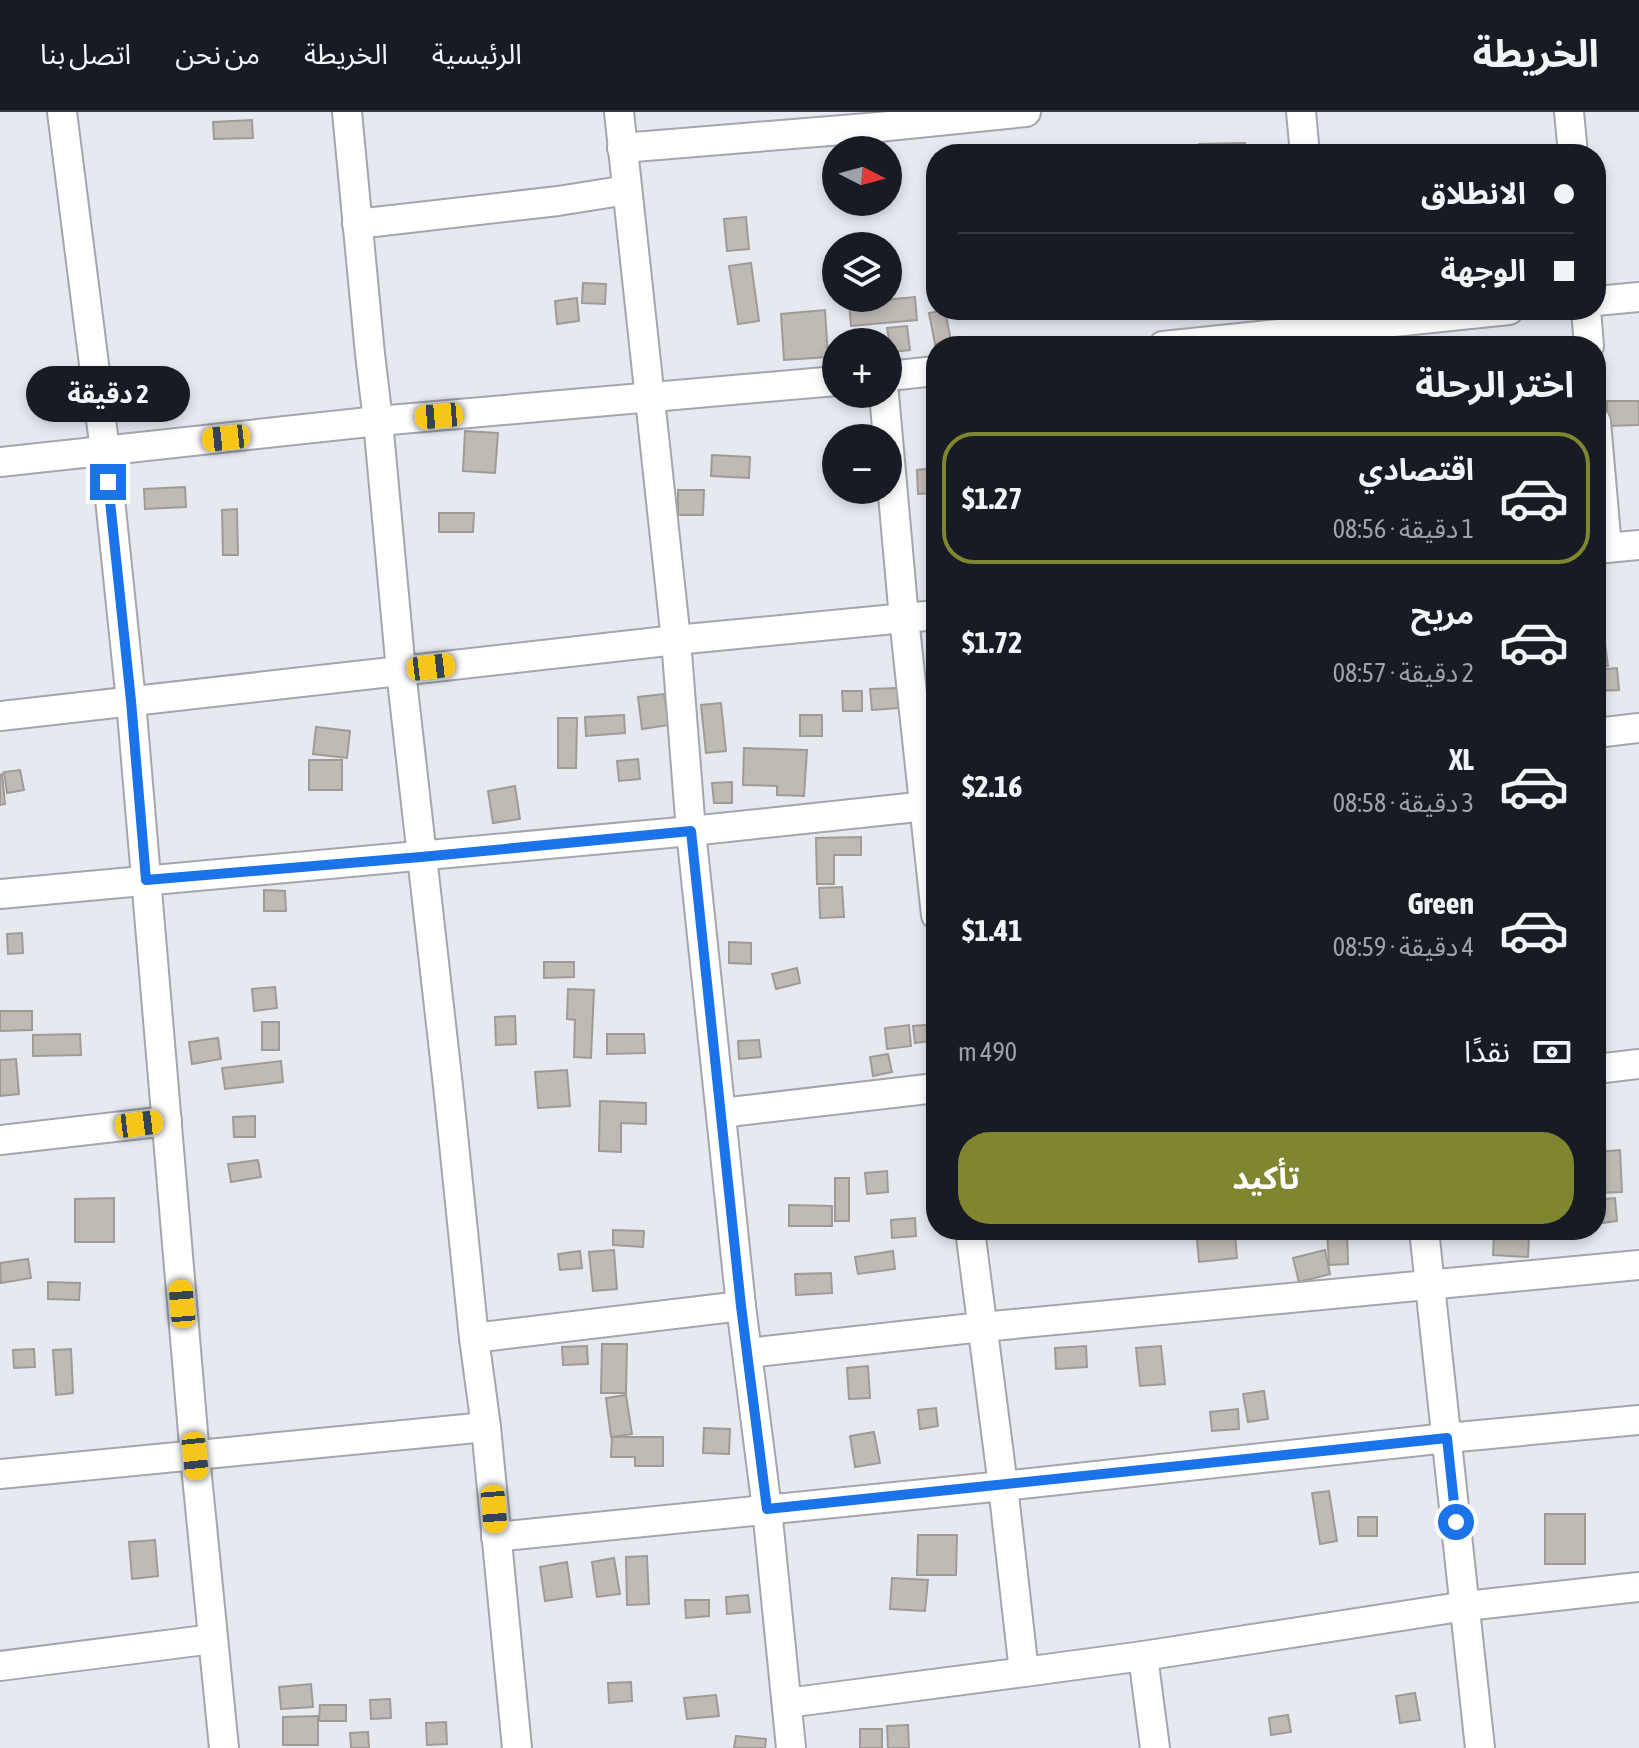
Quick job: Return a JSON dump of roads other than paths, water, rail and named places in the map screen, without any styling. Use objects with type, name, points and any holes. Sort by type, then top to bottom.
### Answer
[{"type":"street","points":[[62,112],[105,451],[131,701],[195,1456],[224,1748]]},
{"type":"street","points":[[347,112],[401,671],[486,1427],[517,1748]]},
{"type":"street","points":[[619,112],[676,640],[691,831],[791,1748]]},
{"type":"street","points":[[622,148],[878,119],[1026,112]]},
{"type":"street","points":[[1301,112],[1304,144]]},
{"type":"street","points":[[1569,112],[1572,144]]},
{"type":"street","points":[[357,224],[627,190]]},
{"type":"street","points":[[1606,300],[1639,297]]},
{"type":"street","points":[[1251,336],[1405,320]]},
{"type":"street","points":[[902,375],[926,372]]},
{"type":"street","points":[[0,462],[378,421],[822,382]]},
{"type":"street","points":[[885,408],[904,618],[926,770]]},
{"type":"street","points":[[1606,548],[1639,545]]},
{"type":"street","points":[[0,716],[676,640],[926,616]]},
{"type":"street","points":[[1606,732],[1639,728]]},
{"type":"street","points":[[0,894],[421,857],[926,806]]},
{"type":"street","points":[[1606,1068],[1639,1064]]},
{"type":"street","points":[[721,1113],[926,1089]]},
{"type":"street","points":[[0,1140],[167,1121]]},
{"type":"street","points":[[971,1240],[1024,1672]]},
{"type":"street","points":[[1425,1240],[1480,1748]]},
{"type":"street","points":[[748,1353],[982,1327],[1639,1265]]},
{"type":"street","points":[[474,1338],[741,1306]]},
{"type":"street","points":[[496,1537],[1639,1420]]},
{"type":"street","points":[[0,1474],[486,1427]]},
{"type":"street","points":[[787,1703],[1143,1656],[1466,1606],[1639,1587]]},
{"type":"street","points":[[0,1666],[213,1639]]},
{"type":"street","points":[[1143,1656],[1155,1748]]}]
